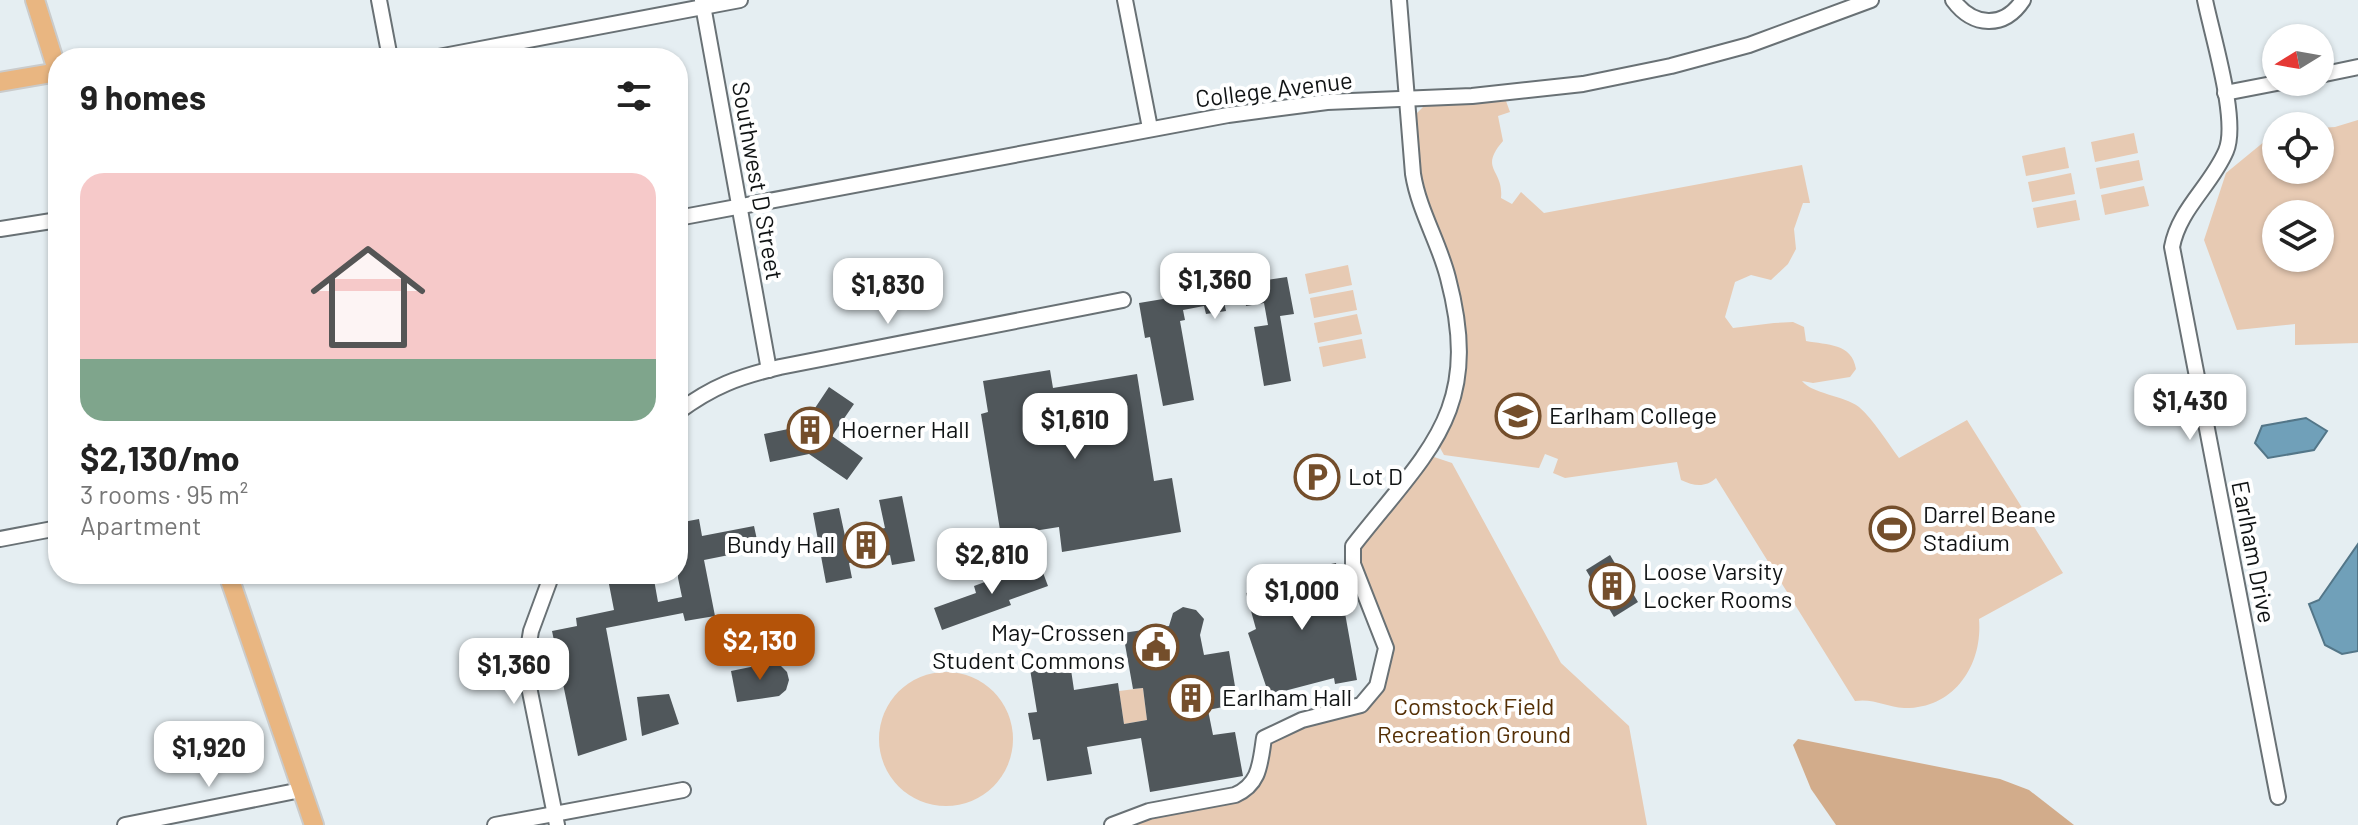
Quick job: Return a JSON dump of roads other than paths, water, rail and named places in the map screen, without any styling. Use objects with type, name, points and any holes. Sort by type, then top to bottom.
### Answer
[{"type":"main road","points":[[35,0],[50,48]]},
{"type":"main road","points":[[0,82],[48,75]]},
{"type":"main road","points":[[231,584],[314,825]]},
{"type":"street","points":[[379,0],[388,48]]},
{"type":"street","points":[[483,48],[702,4],[740,0]]},
{"type":"street","points":[[1125,0],[1150,128]]},
{"type":"street","points":[[1112,825],[1149,811],[1247,790],[1254,783],[1264,738],[1302,720],[1361,705],[1377,686],[1386,648],[1353,564],[1353,546],[1439,435],[1454,403],[1460,357],[1447,274],[1417,197],[1405,100],[1399,0]]},
{"type":"street","name":"College Avenue","points":[[688,216],[1150,128],[1327,102],[1405,100],[1546,89],[1625,76],[1749,45],[1871,0]]},
{"type":"street","points":[[1953,0],[1970,17],[1991,22],[2007,17],[2023,0]]},
{"type":"street","name":"Earlham Drive","points":[[2205,0],[2225,93],[2229,128],[2227,150],[2175,229],[2172,247],[2278,797]]},
{"type":"street","name":"Southwest D Street","points":[[702,4],[769,370]]},
{"type":"street","points":[[2334,72],[2358,67]]},
{"type":"street","points":[[2225,93],[2262,86]]},
{"type":"street","points":[[0,229],[48,222]]},
{"type":"street","points":[[688,404],[707,390],[769,370],[1123,300]]},
{"type":"street","points":[[0,539],[48,530]]},
{"type":"street","points":[[548,584],[531,631],[525,667],[556,819]]},
{"type":"street","points":[[125,825],[301,790]]},
{"type":"street","points":[[495,825],[556,819],[683,790]]},
{"type":"water","points":[[2306,418],[2327,431],[2314,450],[2268,458],[2255,443],[2262,426]]},
{"type":"water","points":[[2358,544],[2358,651],[2342,654],[2325,645],[2309,604],[2319,600]]},
{"type":"place","name":"Earlham College","points":[[1518,416]]},
{"type":"place","name":"Hoerner Hall","points":[[810,430]]},
{"type":"place","name":"Lot D","points":[[1317,477]]},
{"type":"place","name":"Darrel Beane Stadium","points":[[1892,529]]},
{"type":"place","name":"Bundy Hall","points":[[866,545]]},
{"type":"place","name":"Loose Varsity Locker Rooms","points":[[1612,586]]},
{"type":"place","name":"May-Crossen Student Commons","points":[[1156,647]]},
{"type":"place","name":"Earlham Hall","points":[[1191,698]]},
{"type":"park label","name":"Comstock Field Recreation Ground","points":[[1474,721]]}]
